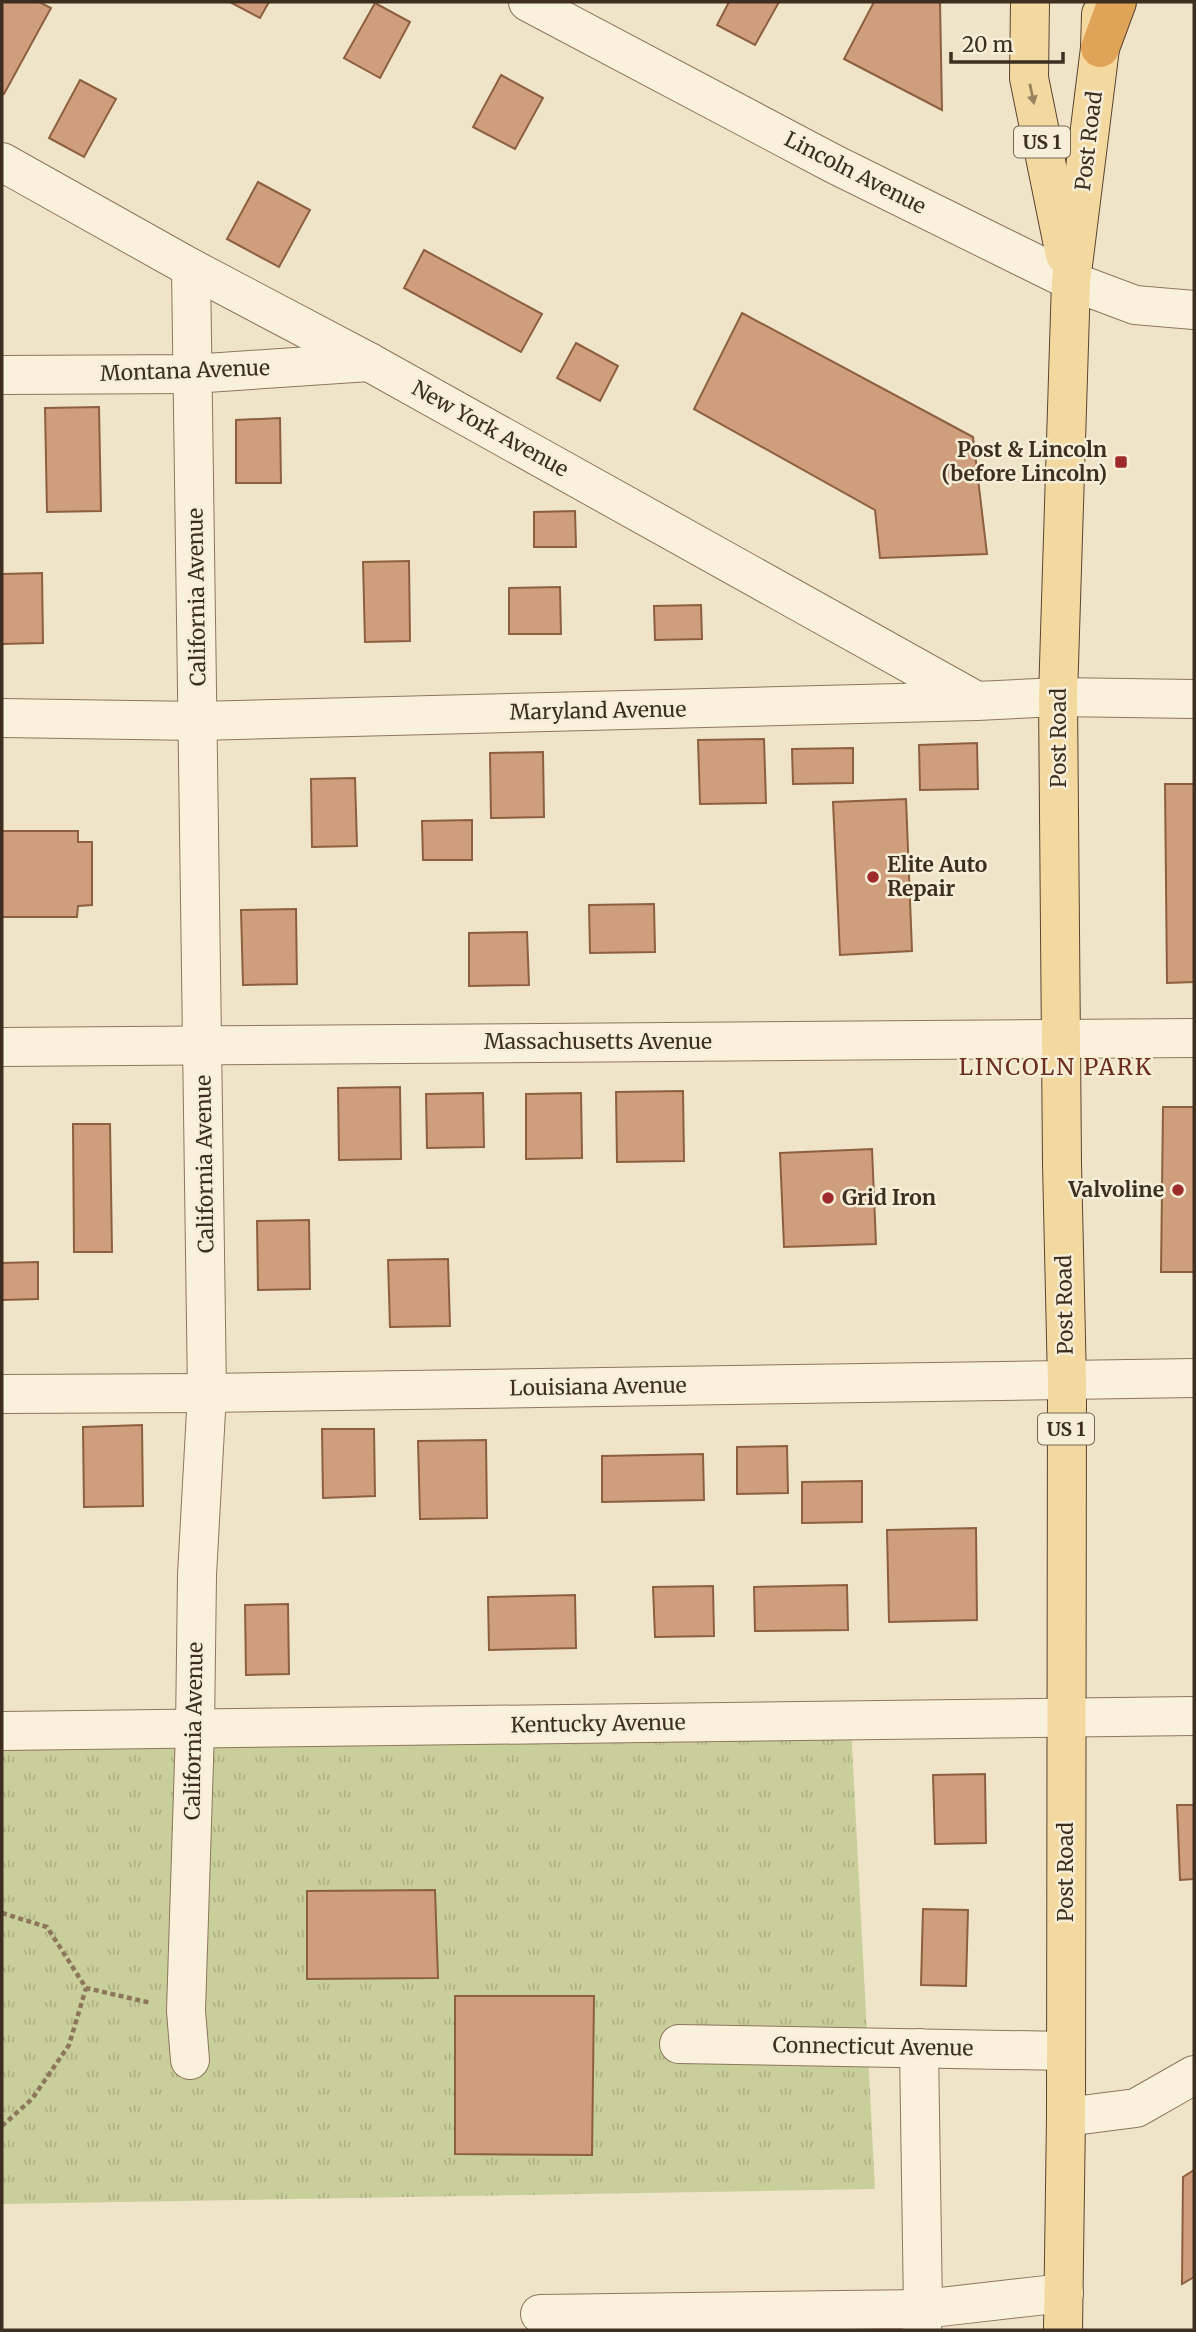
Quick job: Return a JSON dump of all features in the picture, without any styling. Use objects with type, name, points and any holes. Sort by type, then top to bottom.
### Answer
[{"type":"highway","points":[[1100,48],[1117,2]]},
{"type":"main road","name":"Post Road","points":[[1030,2],[1029,78],[1071,281]]},
{"type":"main road","name":"Post Road","points":[[1064,2312],[1067,1382],[1060,1040],[1058,696],[1071,281],[1100,48],[1101,2]]},
{"type":"street","name":"Lincoln Avenue","points":[[528,2],[835,164],[1071,281],[1135,304],[1194,310]]},
{"type":"street","name":"New York Avenue","points":[[2,162],[191,268],[369,362],[977,701]]},
{"type":"street","name":"California Avenue","points":[[190,2060],[186,2011],[197,1575],[207,1393],[191,268]]},
{"type":"street","name":"Montana Avenue","points":[[2,375],[192,374],[369,362]]},
{"type":"street","name":"Maryland Avenue","points":[[2,718],[199,721],[977,701],[1058,696],[1194,699]]},
{"type":"street","name":"Massachusetts Avenue","points":[[2,1047],[1194,1038]]},
{"type":"street","name":"Louisiana Avenue","points":[[2,1394],[1067,1382],[1194,1378]]},
{"type":"street","name":"Kentucky Avenue","points":[[2,1731],[1194,1716]]},
{"type":"street","name":"Connecticut Avenue","points":[[679,2043],[1066,2051]]},
{"type":"street","points":[[919,2049],[923,2320]]},
{"type":"street","points":[[1066,2117],[1136,2108],[1194,2075]]},
{"type":"street","points":[[540,2314],[676,2321],[923,2320],[1064,2312]]},
{"type":"path","points":[[2,1913],[47,1927],[86,1988],[186,2011]]},
{"type":"path","points":[[2,2126],[32,2099],[69,2045],[86,1988]]},
{"type":"green space","points":[[850,1706],[875,2189],[2,2204],[2,1737]]},
{"type":"building","points":[[2,2],[39,2],[51,8],[4,94],[2,93]]},
{"type":"building","points":[[230,2],[269,2],[260,18]]},
{"type":"building","points":[[729,2],[779,2],[755,45],[717,25]]},
{"type":"building","points":[[874,2],[940,2],[942,110],[844,59]]},
{"type":"building","points":[[375,3],[410,22],[380,78],[344,58]]},
{"type":"building","points":[[501,75],[543,98],[515,149],[473,127]]},
{"type":"building","points":[[80,80],[116,99],[84,157],[49,138]]},
{"type":"building","points":[[258,182],[310,210],[279,267],[227,239]]},
{"type":"building","points":[[424,250],[542,314],[521,352],[404,288]]},
{"type":"building","points":[[742,313],[973,437],[987,554],[880,558],[875,510],[694,409]]},
{"type":"building","points":[[576,343],[618,366],[600,401],[557,378]]},
{"type":"building","points":[[99,407],[101,511],[47,512],[45,408]]},
{"type":"building","points":[[280,418],[281,483],[236,483],[236,420]]},
{"type":"building","points":[[575,511],[576,547],[534,547],[534,512]]},
{"type":"building","points":[[409,561],[410,641],[365,642],[363,562]]},
{"type":"building","points":[[42,573],[43,643],[2,644],[2,574]]},
{"type":"building","points":[[560,587],[561,634],[509,634],[509,588]]},
{"type":"building","points":[[701,605],[702,639],[655,640],[654,606]]},
{"type":"building","points":[[764,739],[766,803],[700,804],[698,740]]},
{"type":"building","points":[[977,743],[978,789],[920,790],[919,745]]},
{"type":"building","points":[[853,748],[853,783],[793,784],[792,749]]},
{"type":"building","points":[[543,752],[544,817],[491,818],[490,753]]},
{"type":"building","points":[[355,778],[357,846],[312,847],[311,779]]},
{"type":"building","points":[[1165,784],[1194,784],[1194,982],[1167,983]]},
{"type":"building","name":"Elite Auto Repair","points":[[906,799],[912,951],[840,955],[833,802]]},
{"type":"building","points":[[472,820],[472,860],[423,860],[422,821]]},
{"type":"building","points":[[2,831],[78,831],[78,842],[92,842],[92,905],[78,906],[77,917],[2,917]]},
{"type":"building","points":[[654,904],[655,952],[590,953],[589,905]]},
{"type":"building","points":[[296,909],[297,984],[243,985],[241,910]]},
{"type":"building","points":[[527,932],[529,985],[469,986],[469,933]]},
{"type":"building","points":[[400,1087],[401,1159],[339,1160],[338,1088]]},
{"type":"building","points":[[683,1091],[684,1161],[617,1162],[616,1092]]},
{"type":"building","points":[[483,1093],[484,1147],[427,1148],[426,1094]]},
{"type":"building","points":[[581,1093],[582,1158],[526,1159],[526,1094]]},
{"type":"building","name":"Valvoline","points":[[1163,1107],[1194,1107],[1194,1272],[1161,1272]]},
{"type":"building","points":[[73,1124],[110,1124],[112,1252],[74,1252]]},
{"type":"building","name":"Grid Iron","points":[[872,1149],[876,1244],[784,1247],[780,1153]]},
{"type":"building","points":[[309,1220],[310,1289],[258,1290],[257,1221]]},
{"type":"building","points":[[448,1259],[450,1326],[390,1327],[388,1260]]},
{"type":"building","points":[[38,1262],[38,1299],[2,1300],[2,1263]]},
{"type":"building","points":[[142,1425],[143,1506],[84,1507],[83,1427]]},
{"type":"building","points":[[322,1429],[374,1429],[375,1496],[323,1498]]},
{"type":"building","points":[[486,1440],[487,1518],[420,1519],[418,1441]]},
{"type":"building","points":[[787,1446],[788,1493],[737,1494],[737,1447]]},
{"type":"building","points":[[703,1454],[704,1500],[602,1502],[602,1456]]},
{"type":"building","points":[[862,1481],[862,1522],[802,1523],[802,1482]]},
{"type":"building","points":[[976,1528],[977,1620],[889,1622],[887,1530]]},
{"type":"building","points":[[847,1585],[848,1630],[755,1631],[754,1587]]},
{"type":"building","points":[[713,1586],[714,1636],[655,1637],[653,1587]]},
{"type":"building","points":[[575,1595],[576,1648],[489,1650],[488,1597]]},
{"type":"building","points":[[288,1604],[289,1674],[246,1675],[245,1605]]},
{"type":"building","points":[[985,1774],[986,1843],[935,1844],[933,1775]]},
{"type":"building","points":[[1177,1805],[1194,1805],[1194,1879],[1180,1880]]},
{"type":"building","points":[[435,1890],[438,1978],[307,1979],[307,1891]]},
{"type":"building","points":[[923,1909],[968,1910],[966,1986],[921,1985]]},
{"type":"building","points":[[455,1996],[594,1996],[592,2155],[455,2154]]},
{"type":"building","points":[[1194,2170],[1194,2277],[1182,2284],[1183,2177]]},
{"type":"place","name":"Post & Lincoln (before Lincoln)","points":[[1121,462]]},
{"type":"place","name":"Elite Auto Repair","points":[[873,877]]},
{"type":"place","name":"Valvoline","points":[[1178,1190]]},
{"type":"place","name":"Grid Iron","points":[[828,1198]]},
{"type":"district","name":"LINCOLN PARK","points":[[1056,1067]]}]
